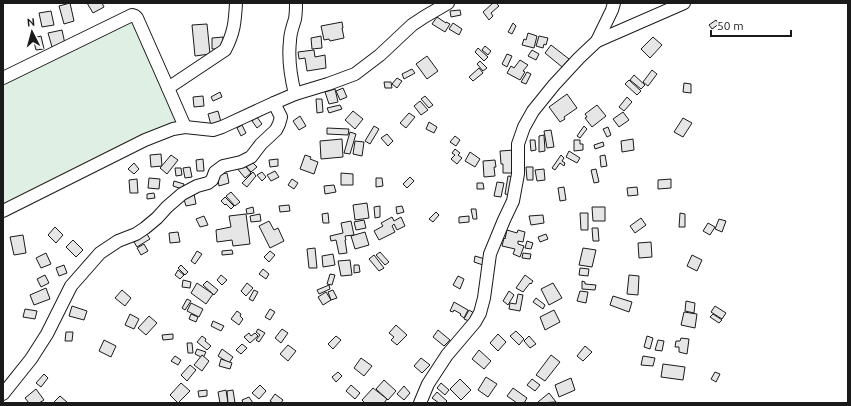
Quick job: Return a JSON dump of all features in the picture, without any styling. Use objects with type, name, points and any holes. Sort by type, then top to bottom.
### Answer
[{"type":"street","points":[[168,88],[225,50],[235,27],[236,3]]},
{"type":"street","points":[[295,94],[293,86],[290,42],[296,3]]},
{"type":"street","points":[[597,41],[614,3]]},
{"type":"street","points":[[420,403],[428,384],[447,355],[475,322],[480,313],[484,298],[490,254],[513,201],[518,174],[518,144],[524,127],[533,111],[578,58],[597,41],[684,3]]},
{"type":"street","points":[[3,210],[145,140],[173,129],[185,127],[213,130],[295,94],[355,74],[380,55],[412,25],[442,5]]},
{"type":"street","points":[[3,78],[132,15],[137,18],[185,127]]},
{"type":"street","points":[[3,394],[31,359],[47,334],[72,286],[100,253],[118,241],[136,234],[145,228],[182,194],[212,180],[215,172],[223,166],[241,162],[251,157],[260,144],[276,130],[279,124],[281,117],[274,103]]},
{"type":"green space","points":[[141,15],[187,117],[3,206],[3,81]]},
{"type":"building","points":[[70,3],[74,21],[64,24],[59,6]]},
{"type":"building","points":[[87,3],[102,3],[104,7],[93,13]]},
{"type":"building","points":[[493,3],[496,3],[499,6],[491,13],[493,16],[489,20],[483,12]]},
{"type":"building","points":[[460,10],[461,15],[451,17],[450,11]]},
{"type":"building","points":[[51,11],[54,25],[42,27],[39,13]]},
{"type":"building","points":[[437,17],[450,24],[445,32],[432,24]]},
{"type":"building","points":[[716,20],[719,24],[712,29],[709,25]]},
{"type":"building","points":[[342,22],[344,38],[330,41],[329,39],[324,40],[321,26]]},
{"type":"building","points":[[453,23],[462,29],[459,35],[449,29]]},
{"type":"building","points":[[513,23],[516,26],[512,34],[508,32]]},
{"type":"building","points":[[207,24],[210,54],[195,56],[192,25]]},
{"type":"building","points":[[62,30],[65,44],[52,47],[48,33]]},
{"type":"building","points":[[528,33],[537,36],[534,48],[522,45],[524,39],[526,40]]},
{"type":"building","points":[[41,36],[44,49],[36,50],[33,38]]},
{"type":"building","points":[[321,36],[322,48],[312,49],[311,38]]},
{"type":"building","points":[[539,36],[548,38],[546,45],[544,44],[543,48],[536,46]]},
{"type":"building","points":[[223,37],[223,49],[212,49],[212,38]]},
{"type":"building","points":[[653,37],[662,45],[650,58],[641,49]]},
{"type":"building","points":[[551,45],[569,59],[562,67],[545,53]]},
{"type":"building","points":[[485,46],[491,51],[488,55],[482,50]]},
{"type":"building","points":[[478,48],[488,57],[484,61],[475,52]]},
{"type":"building","points":[[314,50],[315,57],[325,55],[326,68],[307,71],[305,58],[299,59],[298,52]]},
{"type":"building","points":[[532,50],[539,54],[536,60],[528,56]]},
{"type":"building","points":[[507,54],[512,56],[507,67],[502,64]]},
{"type":"building","points":[[427,56],[438,71],[427,79],[416,64]]},
{"type":"building","points":[[520,60],[528,65],[523,71],[525,72],[520,80],[507,73],[511,66],[514,68]]},
{"type":"building","points":[[480,61],[487,68],[483,71],[477,64]]},
{"type":"building","points":[[479,68],[483,73],[473,81],[469,77]]},
{"type":"building","points":[[412,69],[415,73],[404,79],[402,74]]},
{"type":"building","points":[[652,70],[657,74],[648,86],[643,82]]},
{"type":"building","points":[[527,72],[531,74],[526,84],[521,82]]},
{"type":"building","points":[[634,75],[645,85],[641,89],[630,80]]},
{"type":"building","points":[[397,78],[402,81],[397,88],[392,84]]},
{"type":"building","points":[[629,80],[641,91],[637,95],[625,84]]},
{"type":"building","points":[[384,82],[391,82],[392,88],[385,88]]},
{"type":"building","points":[[684,83],[691,84],[691,93],[683,92]]},
{"type":"building","points":[[343,88],[347,97],[340,100],[336,91]]},
{"type":"building","points":[[335,89],[338,102],[329,104],[325,92]]},
{"type":"building","points":[[220,92],[222,97],[213,101],[211,97]]},
{"type":"building","points":[[567,94],[577,108],[564,117],[565,119],[560,122],[549,107]]},
{"type":"building","points":[[203,96],[204,106],[194,107],[193,97]]},
{"type":"building","points":[[425,96],[433,105],[429,108],[421,99]]},
{"type":"building","points":[[627,97],[632,102],[624,111],[619,107]]},
{"type":"building","points":[[316,99],[322,99],[323,112],[317,113]]},
{"type":"building","points":[[420,101],[428,110],[421,115],[414,106]]},
{"type":"building","points":[[340,105],[342,109],[329,113],[327,108]]},
{"type":"building","points":[[597,105],[606,116],[592,127],[585,118],[587,117],[585,114]]},
{"type":"building","points":[[218,111],[221,122],[211,125],[208,114]]},
{"type":"building","points":[[353,111],[363,119],[355,129],[345,120]]},
{"type":"building","points":[[623,112],[629,120],[619,127],[613,119]]},
{"type":"building","points":[[409,113],[415,117],[406,128],[400,123]]},
{"type":"building","points":[[300,116],[306,126],[299,130],[293,121]]},
{"type":"building","points":[[257,117],[262,124],[257,128],[252,121]]},
{"type":"building","points":[[683,118],[692,123],[683,137],[674,132]]},
{"type":"building","points":[[429,122],[437,127],[434,133],[426,129]]},
{"type":"building","points":[[242,125],[246,133],[241,136],[237,128]]},
{"type":"building","points":[[374,126],[379,129],[370,144],[365,141]]},
{"type":"building","points":[[584,126],[587,129],[580,138],[577,136]]},
{"type":"building","points":[[608,127],[611,135],[607,137],[603,129]]},
{"type":"building","points":[[327,128],[349,129],[348,135],[327,134]]},
{"type":"building","points":[[551,130],[554,147],[547,148],[544,131]]},
{"type":"building","points":[[350,132],[356,134],[350,154],[344,153]]},
{"type":"building","points":[[387,134],[393,141],[388,146],[381,138]]},
{"type":"building","points":[[544,135],[545,151],[539,152],[539,136]]},
{"type":"building","points":[[455,136],[460,140],[456,146],[450,142]]},
{"type":"building","points":[[342,139],[343,157],[321,159],[320,141]]},
{"type":"building","points":[[633,139],[634,150],[622,152],[621,141]]},
{"type":"building","points":[[530,140],[535,140],[536,150],[531,151]]},
{"type":"building","points":[[574,140],[580,140],[580,144],[583,144],[583,150],[574,151]]},
{"type":"building","points":[[355,141],[364,142],[362,156],[353,154]]},
{"type":"building","points":[[603,142],[604,146],[595,149],[594,145]]},
{"type":"building","points":[[455,149],[460,153],[458,155],[462,158],[457,164],[451,159],[455,155],[452,153]]},
{"type":"building","points":[[515,150],[516,173],[503,173],[503,164],[501,164],[500,151]]},
{"type":"building","points":[[569,151],[580,158],[577,163],[566,157]]},
{"type":"building","points":[[470,152],[480,159],[475,167],[465,161]]},
{"type":"building","points":[[161,154],[162,166],[151,167],[150,155]]},
{"type":"building","points":[[171,155],[178,160],[167,174],[160,168]]},
{"type":"building","points":[[305,155],[318,162],[314,174],[300,169]]},
{"type":"building","points":[[561,155],[564,158],[562,161],[565,163],[564,166],[560,163],[555,170],[552,168]]},
{"type":"building","points":[[605,155],[607,166],[601,167],[600,156]]},
{"type":"building","points":[[203,159],[204,171],[197,171],[196,160]]},
{"type":"building","points":[[278,159],[278,166],[270,167],[269,160]]},
{"type":"building","points":[[495,160],[495,176],[484,177],[483,161]]},
{"type":"building","points":[[251,161],[257,167],[251,172],[244,164]]},
{"type":"building","points":[[242,162],[251,173],[245,178],[236,167]]},
{"type":"building","points":[[134,163],[139,169],[134,174],[128,169]]},
{"type":"building","points":[[190,167],[192,177],[185,178],[183,168]]},
{"type":"building","points":[[526,167],[533,167],[533,180],[527,180]]},
{"type":"building","points":[[175,168],[181,168],[182,175],[176,176]]},
{"type":"building","points":[[544,169],[545,180],[537,181],[535,170]]},
{"type":"building","points":[[596,169],[599,182],[594,183],[591,170]]},
{"type":"building","points":[[275,171],[279,177],[271,181],[267,175]]},
{"type":"building","points":[[253,172],[256,176],[247,187],[242,183]]},
{"type":"building","points":[[262,172],[266,177],[262,181],[257,175]]},
{"type":"building","points":[[227,173],[229,183],[219,186],[217,175]]},
{"type":"building","points":[[341,173],[353,174],[353,185],[341,185]]},
{"type":"building","points":[[508,176],[515,177],[511,195],[505,194]]},
{"type":"building","points":[[410,177],[414,181],[407,188],[403,184]]},
{"type":"building","points":[[149,178],[160,179],[159,189],[148,188]]},
{"type":"building","points":[[376,178],[382,178],[383,186],[376,187]]},
{"type":"building","points":[[137,179],[138,193],[130,193],[129,180]]},
{"type":"building","points":[[292,179],[298,183],[294,189],[288,185]]},
{"type":"building","points":[[671,179],[671,188],[658,189],[658,180]]},
{"type":"building","points":[[174,181],[184,184],[182,189],[173,186]]},
{"type":"building","points":[[497,182],[504,183],[501,197],[494,196]]},
{"type":"building","points":[[477,183],[483,183],[484,189],[477,189]]},
{"type":"building","points":[[334,185],[336,192],[325,194],[324,186]]},
{"type":"building","points":[[564,187],[566,200],[560,201],[558,188]]},
{"type":"building","points":[[637,187],[638,195],[628,196],[627,188]]},
{"type":"building","points":[[231,192],[240,202],[235,206],[226,196]]},
{"type":"building","points":[[154,193],[155,198],[147,199],[147,194]]},
{"type":"building","points":[[194,194],[196,204],[186,206],[183,196]]},
{"type":"building","points":[[225,197],[234,206],[231,209],[221,201]]},
{"type":"building","points":[[367,203],[369,218],[355,220],[353,205]]},
{"type":"building","points":[[289,205],[290,211],[280,212],[279,206]]},
{"type":"building","points":[[380,206],[380,217],[375,218],[374,207]]},
{"type":"building","points":[[402,206],[404,212],[397,214],[396,207]]},
{"type":"building","points":[[253,207],[254,213],[247,214],[246,209]]},
{"type":"building","points":[[592,207],[605,207],[605,221],[593,221]]},
{"type":"building","points":[[471,209],[476,209],[477,219],[473,219]]},
{"type":"building","points":[[436,212],[439,215],[433,222],[429,219]]},
{"type":"building","points":[[328,213],[329,223],[323,223],[322,214]]},
{"type":"building","points":[[580,213],[588,213],[588,230],[581,230]]},
{"type":"building","points":[[680,213],[685,214],[685,227],[679,227]]},
{"type":"building","points":[[246,214],[250,244],[233,246],[232,240],[217,242],[216,230],[231,227],[229,216]]},
{"type":"building","points":[[260,214],[261,221],[251,222],[250,216]]},
{"type":"building","points":[[543,215],[544,223],[531,225],[529,216]]},
{"type":"building","points":[[204,216],[208,225],[200,227],[196,219]]},
{"type":"building","points":[[469,216],[469,222],[459,223],[459,217]]},
{"type":"building","points":[[392,217],[394,221],[401,217],[405,226],[397,230],[394,224],[392,226],[395,232],[379,240],[374,231],[383,226],[381,223]]},
{"type":"building","points":[[641,218],[646,225],[635,233],[630,226]]},
{"type":"building","points":[[719,219],[726,221],[722,232],[715,229]]},
{"type":"building","points":[[364,220],[366,228],[356,230],[354,222]]},
{"type":"building","points":[[269,221],[274,230],[278,228],[284,241],[270,248],[259,226]]},
{"type":"building","points":[[351,221],[354,235],[345,236],[347,253],[339,254],[336,240],[331,241],[330,236],[343,233],[341,223]]},
{"type":"building","points":[[708,223],[715,227],[710,235],[703,231]]},
{"type":"building","points":[[55,227],[63,235],[56,243],[48,235]]},
{"type":"building","points":[[592,228],[598,228],[599,241],[593,241]]},
{"type":"building","points":[[507,230],[517,233],[518,230],[525,232],[523,242],[518,241],[518,244],[524,246],[520,257],[513,254],[515,249],[502,246]]},
{"type":"building","points":[[178,232],[180,242],[170,243],[169,233]]},
{"type":"building","points":[[365,232],[369,245],[355,249],[351,236]]},
{"type":"building","points":[[147,234],[150,239],[137,247],[134,242]]},
{"type":"building","points":[[546,234],[548,239],[540,242],[538,237]]},
{"type":"building","points":[[23,235],[26,253],[14,255],[10,237]]},
{"type":"building","points":[[73,240],[83,250],[76,257],[66,247]]},
{"type":"building","points":[[527,241],[533,243],[531,249],[525,248]]},
{"type":"building","points":[[651,242],[652,257],[639,258],[638,243]]},
{"type":"building","points":[[144,244],[148,251],[141,255],[137,248]]},
{"type":"building","points":[[315,248],[317,268],[309,268],[307,249]]},
{"type":"building","points":[[583,248],[596,250],[592,267],[579,265]]},
{"type":"building","points":[[232,250],[233,254],[222,255],[222,251]]},
{"type":"building","points":[[197,251],[202,254],[195,264],[191,261]]},
{"type":"building","points":[[270,251],[275,255],[269,262],[264,257]]},
{"type":"building","points":[[380,252],[389,262],[385,265],[376,255]]},
{"type":"building","points":[[46,253],[51,264],[41,268],[36,258]]},
{"type":"building","points":[[523,253],[531,254],[530,259],[522,258]]},
{"type":"building","points":[[333,254],[335,265],[323,267],[322,256]]},
{"type":"building","points":[[374,255],[384,268],[379,271],[369,259]]},
{"type":"building","points":[[692,255],[702,260],[697,271],[687,266]]},
{"type":"building","points":[[475,256],[485,259],[483,265],[474,262]]},
{"type":"building","points":[[350,260],[352,275],[341,276],[338,261]]},
{"type":"building","points":[[64,265],[67,273],[59,276],[56,268]]},
{"type":"building","points":[[181,265],[188,272],[185,275],[178,268]]},
{"type":"building","points":[[354,265],[359,265],[360,272],[354,273]]},
{"type":"building","points":[[580,268],[589,269],[588,276],[579,275]]},
{"type":"building","points":[[263,269],[269,274],[266,279],[259,274]]},
{"type":"building","points":[[178,270],[184,275],[180,279],[175,275]]},
{"type":"building","points":[[330,274],[335,275],[332,285],[327,284]]},
{"type":"building","points":[[45,275],[49,283],[41,287],[37,279]]},
{"type":"building","points":[[221,275],[227,280],[222,285],[217,280]]},
{"type":"building","points":[[525,275],[533,281],[523,292],[516,288]]},
{"type":"building","points":[[629,275],[639,276],[638,295],[627,294]]},
{"type":"building","points":[[458,276],[464,279],[460,289],[453,285]]},
{"type":"building","points":[[183,280],[191,282],[190,288],[182,287]]},
{"type":"building","points":[[207,281],[218,290],[214,295],[203,285]]},
{"type":"building","points":[[582,281],[585,282],[585,284],[596,285],[595,290],[582,289]]},
{"type":"building","points":[[197,283],[213,294],[206,304],[191,293]]},
{"type":"building","points":[[247,283],[253,288],[246,296],[241,291]]},
{"type":"building","points":[[553,283],[562,298],[549,305],[541,289]]},
{"type":"building","points":[[329,285],[330,289],[319,294],[317,290]]},
{"type":"building","points":[[46,288],[50,299],[34,305],[30,295]]},
{"type":"building","points":[[122,290],[131,298],[125,306],[115,298]]},
{"type":"building","points":[[254,290],[258,292],[253,301],[249,299]]},
{"type":"building","points":[[333,290],[337,298],[331,300],[328,292]]},
{"type":"building","points":[[509,291],[514,295],[508,305],[503,301]]},
{"type":"building","points":[[580,291],[588,292],[586,303],[577,301]]},
{"type":"building","points":[[326,292],[331,300],[323,305],[318,297]]},
{"type":"building","points":[[518,294],[523,295],[520,311],[509,309],[510,303],[516,304]]},
{"type":"building","points":[[613,296],[632,302],[629,312],[610,305]]},
{"type":"building","points":[[536,298],[545,305],[543,309],[533,302]]},
{"type":"building","points":[[187,299],[191,301],[185,310],[182,308]]},
{"type":"building","points":[[686,301],[695,303],[694,313],[685,311]]},
{"type":"building","points":[[454,302],[468,310],[464,318],[460,315],[461,314],[454,310],[453,312],[450,311]]},
{"type":"building","points":[[191,303],[203,309],[199,317],[187,311]]},
{"type":"building","points":[[72,306],[87,311],[84,320],[69,316]]},
{"type":"building","points":[[715,306],[726,313],[722,319],[711,312]]},
{"type":"building","points":[[25,309],[37,311],[35,319],[23,317]]},
{"type":"building","points":[[270,309],[275,312],[270,320],[265,317]]},
{"type":"building","points":[[469,310],[474,313],[469,321],[464,319]]},
{"type":"building","points":[[554,310],[560,322],[545,330],[540,317]]},
{"type":"building","points":[[237,311],[241,314],[240,316],[243,319],[239,325],[231,319]]},
{"type":"building","points":[[684,312],[697,314],[695,328],[681,325]]},
{"type":"building","points":[[130,314],[139,319],[134,329],[125,325]]},
{"type":"building","points":[[191,314],[198,317],[196,322],[189,319]]},
{"type":"building","points":[[713,314],[722,320],[719,323],[710,317]]},
{"type":"building","points":[[149,316],[157,323],[146,335],[138,328]]},
{"type":"building","points":[[213,321],[224,326],[221,331],[211,326]]},
{"type":"building","points":[[396,325],[407,335],[397,345],[391,340],[394,337],[389,333]]},
{"type":"building","points":[[258,329],[265,333],[259,342],[256,340],[260,335],[256,332]]},
{"type":"building","points":[[282,329],[288,333],[281,343],[275,338]]},
{"type":"building","points":[[438,330],[450,340],[444,346],[433,337]]},
{"type":"building","points":[[516,331],[524,339],[519,345],[510,336]]},
{"type":"building","points":[[66,332],[73,332],[72,341],[65,341]]},
{"type":"building","points":[[249,333],[251,336],[255,333],[258,336],[250,343],[244,337]]},
{"type":"building","points":[[173,334],[173,339],[163,340],[162,335]]},
{"type":"building","points":[[498,334],[506,342],[498,351],[490,343]]},
{"type":"building","points":[[202,336],[211,346],[207,350],[197,342]]},
{"type":"building","points":[[336,336],[341,340],[333,349],[328,344]]},
{"type":"building","points":[[529,336],[536,344],[530,348],[524,341]]},
{"type":"building","points":[[647,336],[653,338],[650,349],[644,347]]},
{"type":"building","points":[[681,338],[689,339],[687,354],[679,352],[679,347],[675,347],[676,341],[680,341]]},
{"type":"building","points":[[104,340],[116,346],[111,357],[99,351]]},
{"type":"building","points":[[658,340],[664,341],[662,351],[655,350]]},
{"type":"building","points":[[187,343],[192,343],[193,353],[188,353]]},
{"type":"building","points":[[242,344],[247,348],[241,354],[236,350]]},
{"type":"building","points":[[288,345],[296,351],[288,361],[280,354]]},
{"type":"building","points":[[585,346],[592,352],[583,361],[577,356]]},
{"type":"building","points":[[197,349],[206,352],[203,358],[195,354]]},
{"type":"building","points":[[222,349],[233,357],[229,363],[218,356]]},
{"type":"building","points":[[479,350],[491,361],[484,369],[472,359]]},
{"type":"building","points":[[202,355],[209,361],[202,371],[194,365]]},
{"type":"building","points":[[551,355],[560,362],[545,381],[536,375]]},
{"type":"building","points":[[175,356],[181,360],[178,365],[171,361]]},
{"type":"building","points":[[643,356],[655,358],[653,366],[641,365]]},
{"type":"building","points":[[361,358],[372,366],[364,376],[354,368]]},
{"type":"building","points":[[421,358],[430,365],[422,373],[414,366]]},
{"type":"building","points":[[221,359],[232,363],[230,369],[219,366]]},
{"type":"building","points":[[663,364],[685,367],[683,380],[661,377]]},
{"type":"building","points":[[190,365],[196,370],[187,381],[181,375]]},
{"type":"building","points":[[338,372],[342,376],[336,382],[332,377]]},
{"type":"building","points":[[715,372],[720,374],[716,382],[711,379]]},
{"type":"building","points":[[44,374],[48,378],[41,387],[36,383]]},
{"type":"building","points":[[486,377],[497,384],[488,397],[478,390]]},
{"type":"building","points":[[571,378],[575,390],[559,397],[555,385]]},
{"type":"building","points":[[460,379],[471,390],[461,400],[450,389]]},
{"type":"building","points":[[532,379],[540,385],[535,391],[527,385]]},
{"type":"building","points":[[384,380],[396,391],[388,400],[376,389]]},
{"type":"building","points":[[181,383],[190,391],[178,403],[170,395]]},
{"type":"building","points":[[441,383],[449,390],[445,395],[437,388]]},
{"type":"building","points":[[260,385],[266,391],[259,399],[252,393]]},
{"type":"building","points":[[351,385],[360,393],[355,399],[346,391]]},
{"type":"building","points":[[404,386],[410,393],[404,400],[397,394]]},
{"type":"building","points":[[373,388],[387,399],[384,403],[365,403],[362,400]]},
{"type":"building","points":[[513,388],[527,398],[524,403],[517,403],[507,396]]},
{"type":"building","points":[[36,389],[44,400],[39,403],[29,403],[25,398]]},
{"type":"building","points":[[207,390],[207,396],[199,397],[198,391]]},
{"type":"building","points":[[226,390],[228,403],[220,403],[218,392]]},
{"type":"building","points":[[233,390],[235,403],[228,403],[227,391]]},
{"type":"building","points":[[437,392],[447,401],[445,403],[439,403],[432,398]]},
{"type":"building","points":[[549,393],[556,402],[538,403],[538,402]]},
{"type":"building","points":[[275,394],[283,400],[281,403],[273,403],[270,401]]},
{"type":"building","points":[[60,396],[68,403],[53,403]]},
{"type":"building","points":[[249,397],[253,403],[243,403],[242,400]]}]
